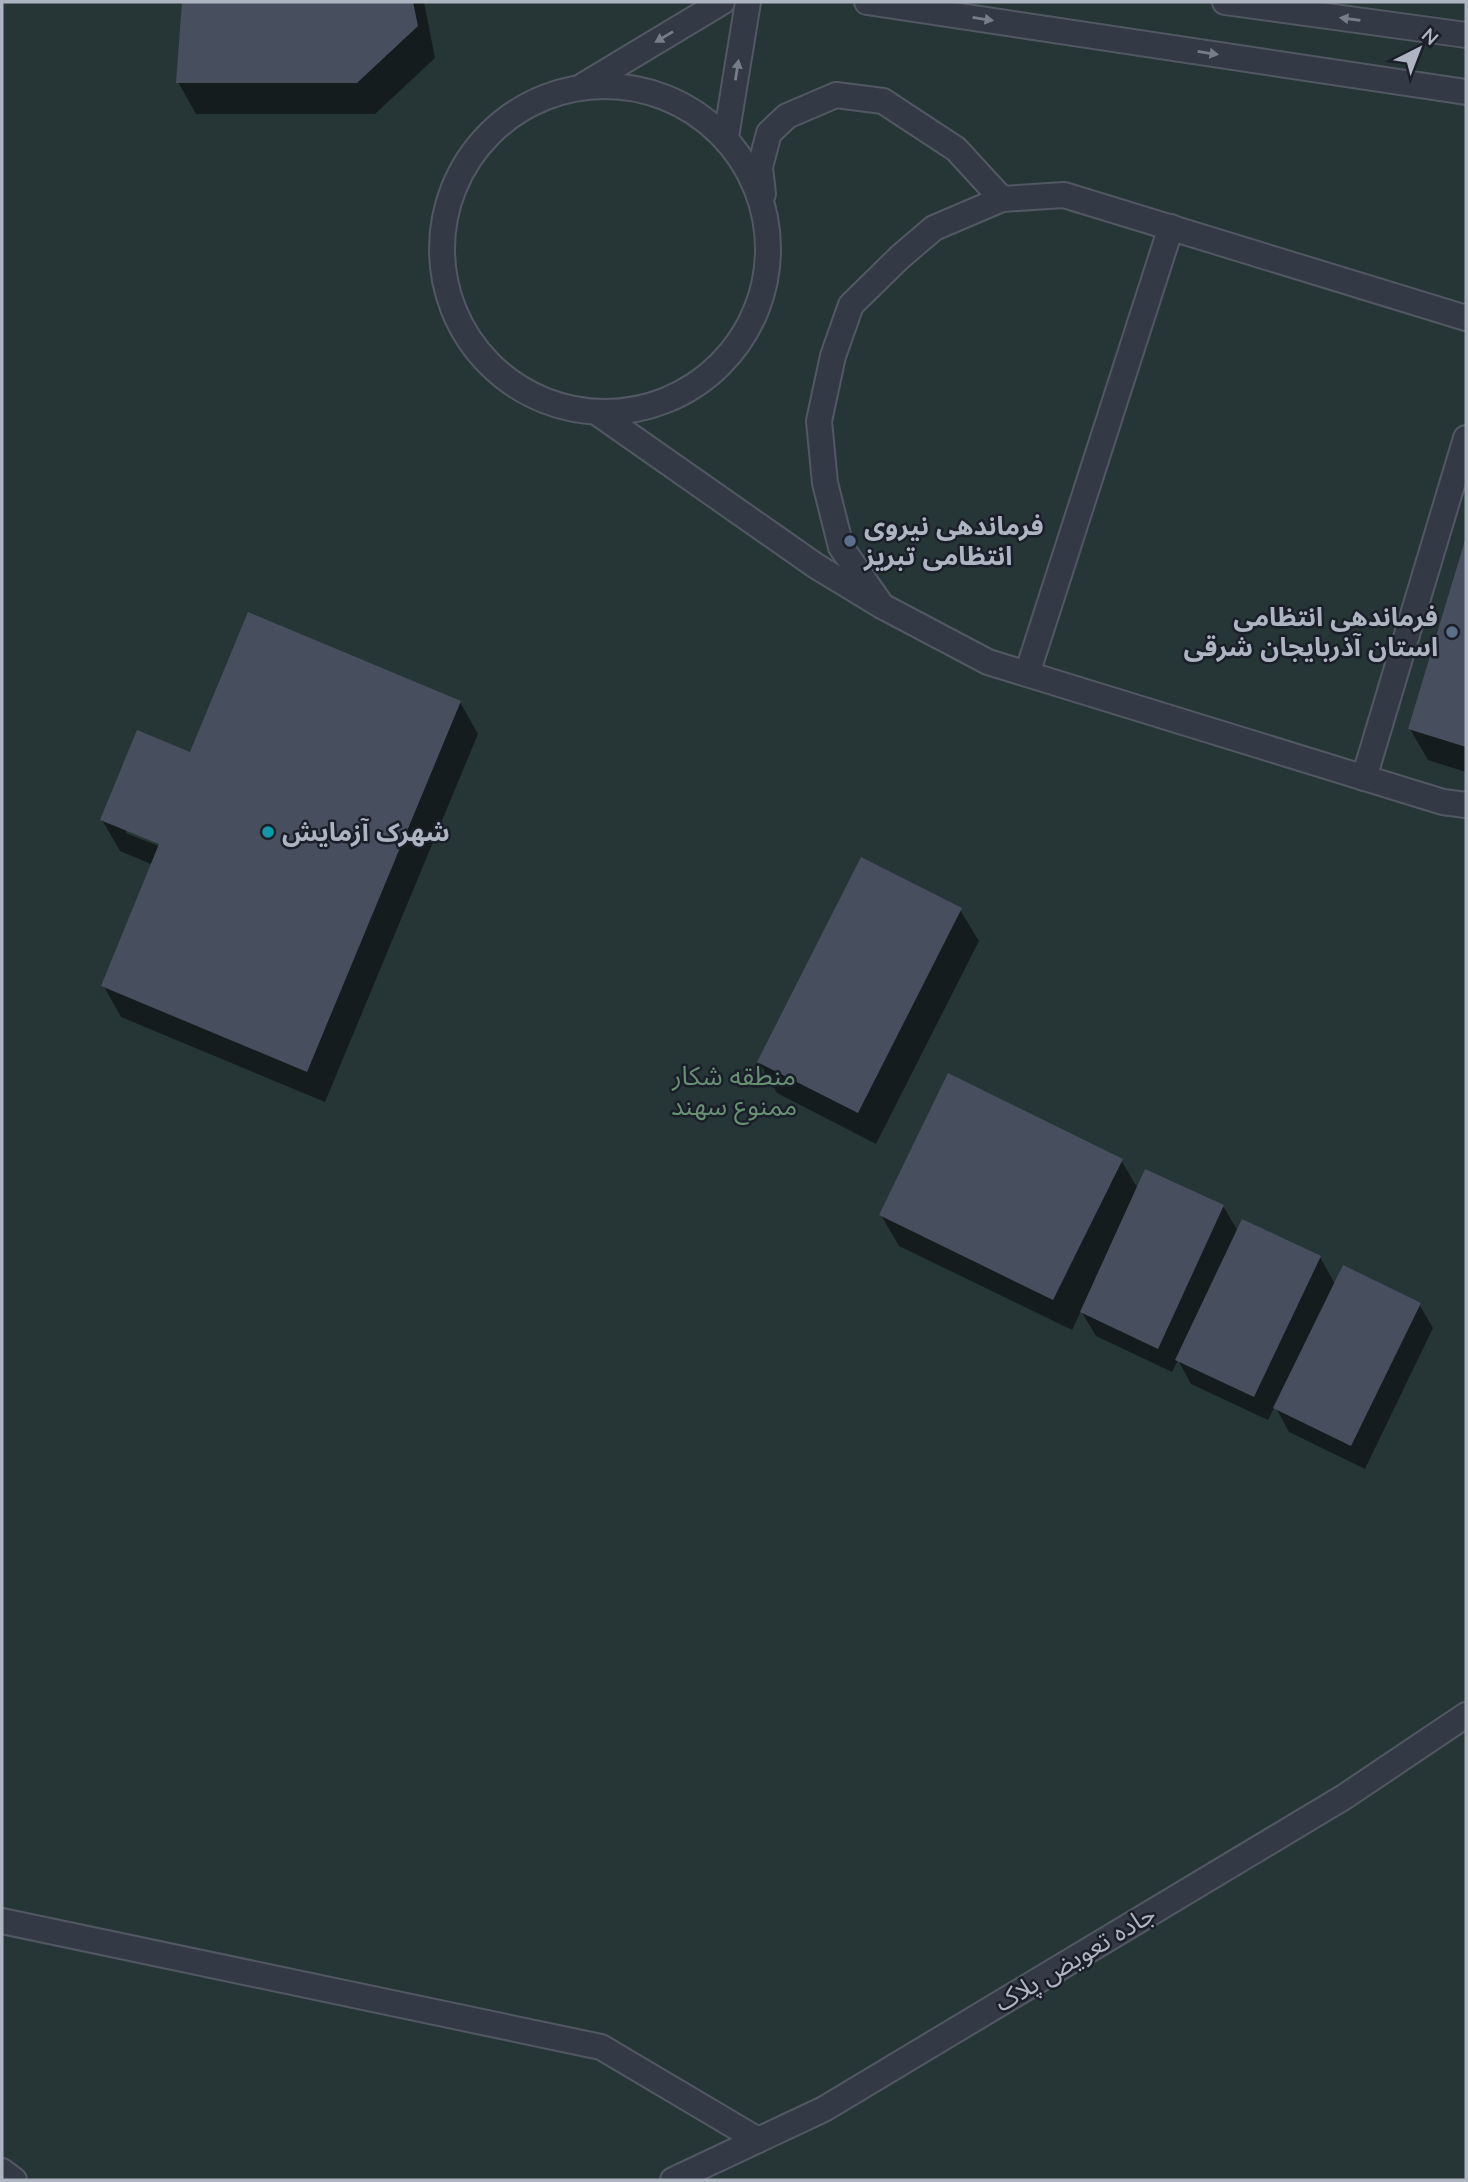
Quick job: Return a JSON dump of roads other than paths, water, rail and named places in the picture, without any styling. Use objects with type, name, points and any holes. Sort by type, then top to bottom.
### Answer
[{"type":"lane","points":[[584,85],[636,88],[661,96],[685,105],[726,137],[755,181],[769,231],[765,287],[743,339],[706,380],[655,406],[600,414],[544,402],[496,372],[460,328],[442,274],[443,218],[461,169],[492,129],[535,100],[584,85],[722,2]]},
{"type":"lane","points":[[726,137],[748,2]]},
{"type":"lane","points":[[867,2],[1466,92]]},
{"type":"lane","points":[[1225,2],[1466,35]]},
{"type":"lane","points":[[765,216],[760,167],[769,133],[787,116],[836,95],[883,101],[956,149],[1002,199]]},
{"type":"lane","points":[[882,606],[842,547],[825,483],[819,421],[833,356],[851,305],[934,228],[1002,199],[1064,195],[1466,318]]},
{"type":"lane","points":[[1027,674],[1171,228]]},
{"type":"lane","points":[[600,414],[816,566],[882,606],[988,662],[1443,802],[1466,804]]},
{"type":"lane","points":[[1364,778],[1466,438]]},
{"type":"lane","name":"جاده تعویض پلاک","points":[[673,2180],[824,2109],[1344,1797],[1466,1715]]},
{"type":"lane","points":[[2,1921],[601,2047],[758,2140]]},
{"type":"lane","points":[[2,2171],[14,2180]]},
{"type":"place","name":"فرماندهی نیروی انتظامی تبریز","points":[[850,541]]},
{"type":"place","name":"فرماندهی انتظامی استان آذربایجان شرقی","points":[[1452,632]]},
{"type":"place","name":"شهرک آزمایش","points":[[268,832]]},
{"type":"park label","name":"منطقه شکار ممنوع سهند","points":[[734,1091]]}]
